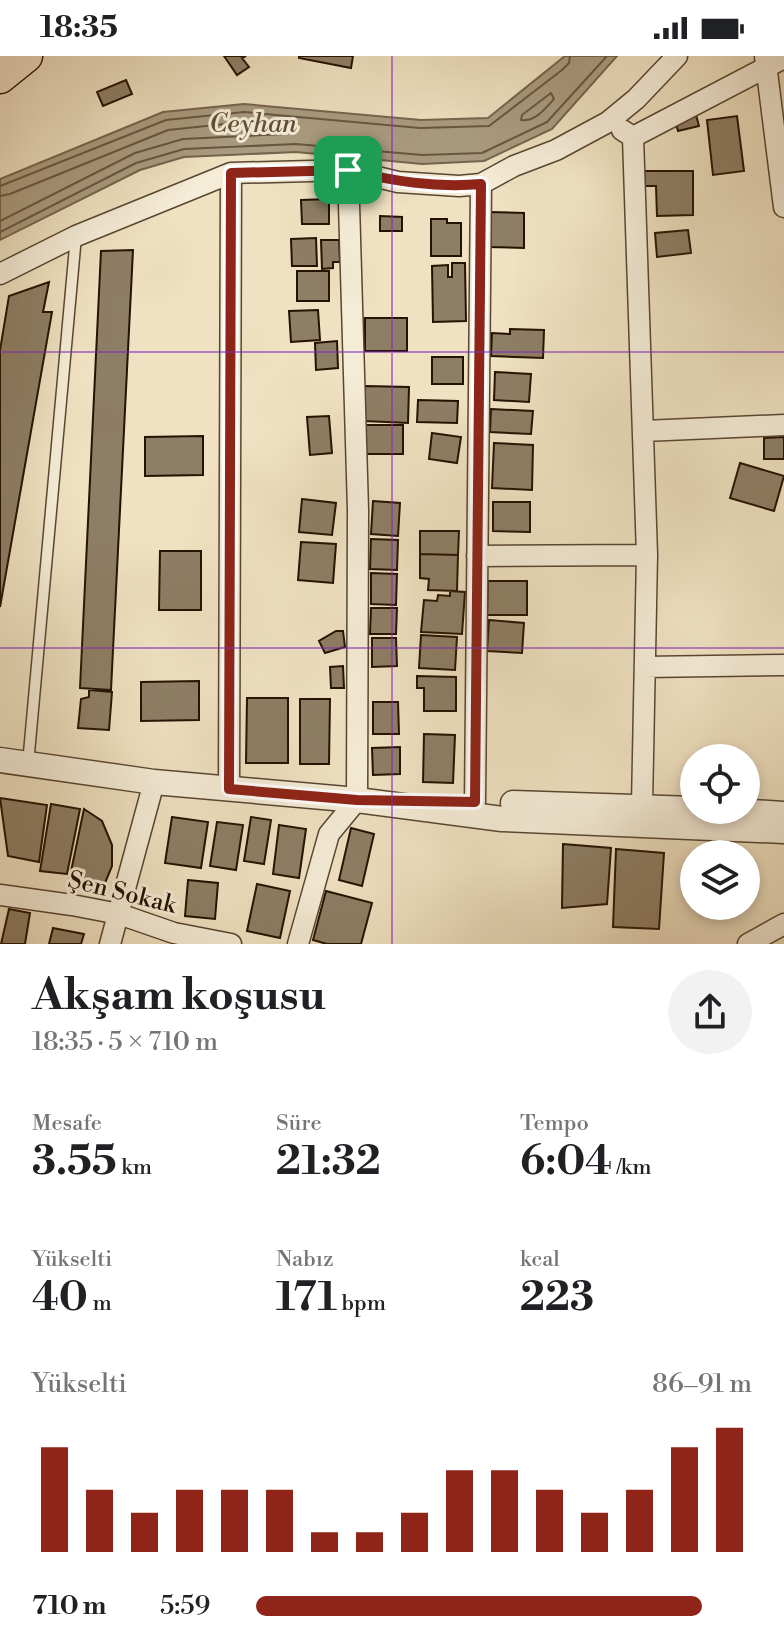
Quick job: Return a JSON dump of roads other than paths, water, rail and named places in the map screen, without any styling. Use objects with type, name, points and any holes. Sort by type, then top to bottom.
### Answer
[{"type":"highway","points":[[0,77],[26,56]]},
{"type":"street","points":[[0,274],[76,236],[231,173],[348,170],[398,182],[459,186],[481,184],[608,122],[636,99],[677,56]]},
{"type":"street","points":[[633,137],[772,60],[784,207]]},
{"type":"street","points":[[608,122],[633,137]]},
{"type":"street","points":[[633,137],[647,555],[642,806]]},
{"type":"street","points":[[298,944],[329,834],[357,800],[358,510],[348,170]]},
{"type":"street","points":[[229,789],[231,173]]},
{"type":"street","points":[[475,802],[481,184]]},
{"type":"street","points":[[644,431],[784,425]]},
{"type":"street","points":[[477,556],[647,555]]},
{"type":"street","points":[[645,667],[784,665]]},
{"type":"street","points":[[0,760],[154,782],[357,800],[502,819],[784,831]]},
{"type":"street","points":[[110,944],[154,782]]},
{"type":"street","points":[[357,800],[680,808]]},
{"type":"street","points":[[760,812],[784,814]]},
{"type":"street","name":"Şen Sokak","points":[[0,895],[119,914],[174,933],[231,944]]},
{"type":"street","points":[[748,944],[784,924]]},
{"type":"lane","points":[[28,764],[76,236]]},
{"type":"water","name":"Ceyhan","points":[[565,56],[617,56],[552,129],[484,161],[422,164],[296,152],[184,157],[140,170],[0,240],[0,179],[163,112],[244,104],[421,120],[488,118]]}]
